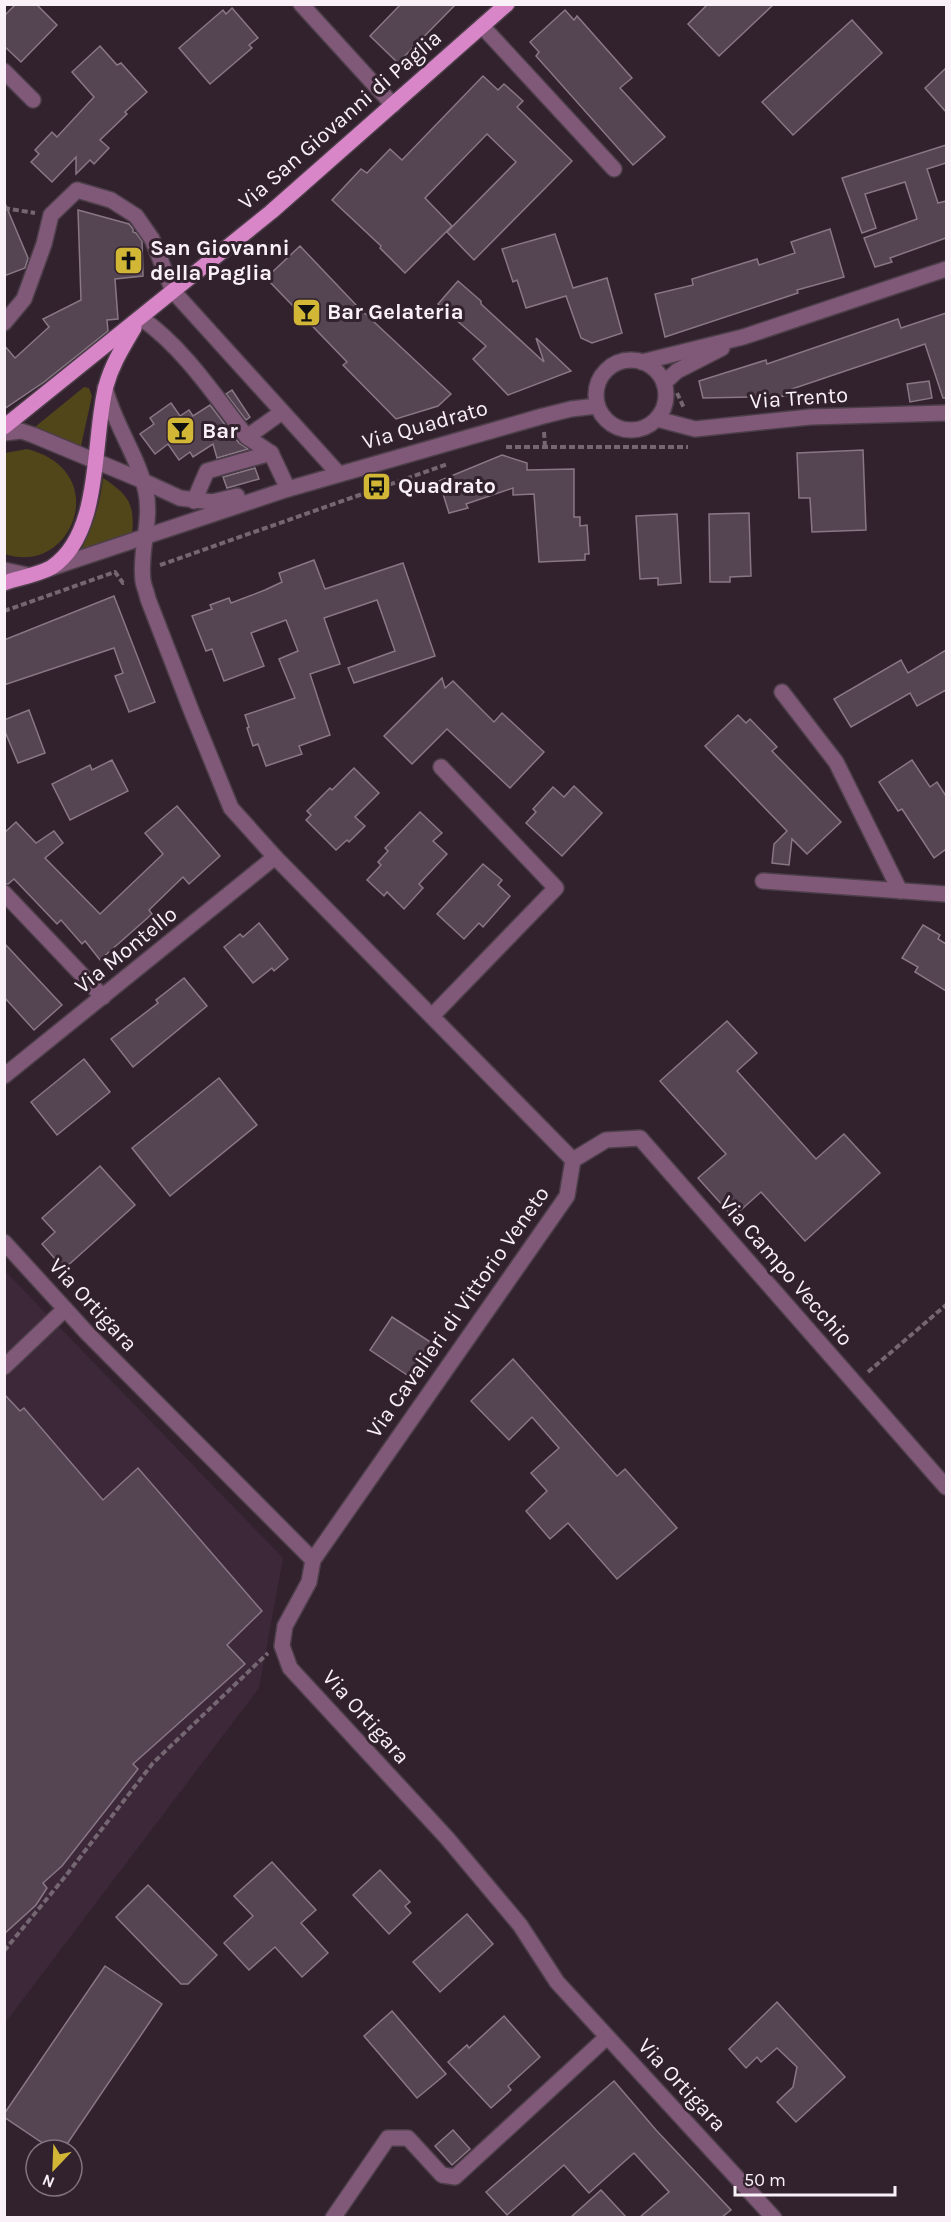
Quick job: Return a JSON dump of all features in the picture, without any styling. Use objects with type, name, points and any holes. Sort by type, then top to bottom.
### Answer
[{"type":"main road","name":"Via San Giovanni di Paglia","points":[[4,427],[271,212],[507,4]]},
{"type":"main road","points":[[4,583],[51,568],[72,547],[84,523],[90,500],[105,388],[113,362],[141,318]]},
{"type":"street","points":[[301,4],[393,105]]},
{"type":"street","points":[[482,26],[614,169]]},
{"type":"street","points":[[4,71],[33,100]]},
{"type":"street","points":[[4,323],[24,299],[44,244],[51,215],[76,190],[111,200],[136,216],[152,239],[173,291],[338,473]]},
{"type":"street","points":[[642,362],[743,337],[946,269]]},
{"type":"street","points":[[141,318],[158,330],[174,346],[247,437],[271,453],[288,489]]},
{"type":"street","points":[[664,383],[677,371],[743,337]]},
{"type":"street","points":[[631,360],[642,362],[651,366],[664,383],[665,402],[657,419],[647,427],[636,431],[623,430],[607,422],[597,406],[595,396],[597,384],[602,374],[610,366],[631,360]]},
{"type":"street","points":[[105,388],[110,406],[130,447],[148,511],[143,580],[148,599],[231,808],[274,857],[573,1160]]},
{"type":"street","name":"Via Quadrato","points":[[267,495],[543,416],[597,406]]},
{"type":"street","points":[[247,437],[282,412]]},
{"type":"street","name":"Via Trento","points":[[657,419],[695,429],[810,417],[946,413]]},
{"type":"street","points":[[4,433],[21,431],[33,435],[180,498],[212,502],[242,495],[267,495]]},
{"type":"street","points":[[194,501],[207,471],[271,453]]},
{"type":"street","points":[[51,568],[267,495]]},
{"type":"street","points":[[4,570],[27,575]]},
{"type":"street","points":[[782,693],[836,762],[900,891]]},
{"type":"street","points":[[432,1016],[555,888],[441,767]]},
{"type":"street","name":"Via Montello","points":[[4,1076],[274,857]]},
{"type":"street","points":[[763,881],[946,894]]},
{"type":"street","points":[[4,893],[103,997]]},
{"type":"street","name":"Via Campo Vecchio","points":[[573,1160],[606,1140],[640,1138],[946,1487]]},
{"type":"street","name":"Via Cavalieri di Vittorio Veneto","points":[[313,1560],[567,1196],[573,1160]]},
{"type":"street","name":"Via Ortigara","points":[[4,1242],[65,1309],[313,1560]]},
{"type":"street","points":[[4,1367],[65,1309]]},
{"type":"street","points":[[282,1646],[285,1626],[309,1582],[313,1560]]},
{"type":"street","name":"Via Ortigara","points":[[282,1646],[290,1668],[447,1838],[520,1924],[557,1982],[774,2217]]},
{"type":"street","points":[[333,2217],[388,2138],[408,2138],[442,2175],[455,2177],[607,2037]]},
{"type":"path","points":[[4,208],[51,215]]},
{"type":"path","points":[[498,447],[692,447],[695,429],[678,396],[677,371]]},
{"type":"path","points":[[4,611],[115,572],[123,583],[143,580],[158,574],[160,565],[453,462]]},
{"type":"path","points":[[854,1384],[946,1305]]},
{"type":"path","points":[[4,1951],[153,1763],[263,1655],[282,1646]]},
{"type":"shaded area","points":[[84,387],[89,388],[92,396],[81,446],[35,427]]},
{"type":"shaded area","points":[[27,449],[54,461],[70,478],[76,498],[74,518],[64,537],[49,550],[29,557],[5,554],[5,453]]},
{"type":"shaded area","points":[[103,478],[119,490],[128,501],[132,515],[132,535],[79,554],[95,517]]},
{"type":"shaded area","points":[[5,1271],[283,1558],[259,1688],[5,2023]]},
{"type":"building","points":[[16,4],[36,4],[57,25],[21,62],[4,46],[4,16]]},
{"type":"building","points":[[401,4],[456,4],[398,63],[370,36]]},
{"type":"building","points":[[708,4],[774,4],[719,56],[688,24]]},
{"type":"building","points":[[232,8],[258,38],[249,45],[252,48],[210,84],[179,48],[223,10],[226,14]]},
{"type":"building","points":[[565,10],[574,20],[577,16],[632,78],[620,88],[665,137],[633,165],[536,56],[539,52],[530,42]]},
{"type":"building","points":[[852,20],[882,53],[793,135],[762,102]]},
{"type":"building","points":[[100,46],[117,65],[121,63],[147,92],[100,140],[109,148],[94,164],[90,160],[76,174],[76,157],[52,182],[31,162],[39,154],[35,150],[52,132],[57,137],[94,97],[72,72]]},
{"type":"building","points":[[946,68],[946,112],[925,88]]},
{"type":"building","points":[[483,76],[498,90],[504,84],[523,101],[517,107],[572,161],[474,260],[447,232],[516,162],[487,134],[425,198],[452,226],[405,273],[380,248],[381,246],[332,200],[361,169],[367,173],[390,149],[402,160]]},
{"type":"building","points":[[946,145],[946,163],[927,169],[938,203],[946,201],[946,238],[890,258],[892,262],[875,267],[864,238],[917,219],[905,182],[865,194],[876,228],[862,233],[842,178]]},
{"type":"building","points":[[4,201],[28,258],[25,268],[4,276]]},
{"type":"building","points":[[78,210],[129,224],[142,241],[143,276],[115,279],[118,319],[107,320],[108,331],[44,382],[4,409],[4,345],[15,358],[49,327],[43,319],[81,300]]},
{"type":"building","points":[[830,229],[844,277],[797,290],[798,293],[665,337],[655,294],[693,285],[692,279],[757,259],[759,265],[795,253],[791,242]]},
{"type":"building","points":[[555,234],[573,288],[607,278],[622,333],[592,343],[581,338],[566,296],[526,308],[517,280],[513,282],[502,249]]},
{"type":"building","points":[[300,246],[357,306],[451,394],[438,406],[396,419],[343,365],[347,362],[266,278]]},
{"type":"building","points":[[458,281],[544,362],[536,338],[571,371],[508,395],[473,359],[486,346],[438,304]]},
{"type":"building","points":[[946,313],[946,398],[943,398],[925,344],[792,389],[794,396],[703,398],[699,381],[766,360],[767,364],[898,319],[901,328]]},
{"type":"building","points":[[929,381],[932,398],[910,402],[907,384]]},
{"type":"building","points":[[232,390],[250,417],[246,420],[226,394]]},
{"type":"building","points":[[171,403],[180,416],[189,410],[193,416],[210,405],[239,443],[248,449],[217,458],[213,444],[193,457],[190,452],[179,460],[168,444],[155,454],[140,434],[154,424],[150,418]]},
{"type":"building","points":[[863,450],[866,530],[812,532],[810,498],[799,498],[797,453]]},
{"type":"building","points":[[502,455],[527,463],[527,470],[574,469],[574,517],[580,517],[580,526],[587,525],[589,554],[585,554],[585,560],[539,562],[534,494],[513,495],[513,488],[466,504],[468,508],[449,513],[439,481]]},
{"type":"building","points":[[255,468],[259,479],[227,488],[223,477]]},
{"type":"building","points":[[749,513],[751,576],[730,577],[730,582],[710,582],[709,514]]},
{"type":"building","points":[[677,514],[681,583],[658,585],[658,578],[640,579],[636,516]]},
{"type":"building","points":[[314,560],[325,589],[403,563],[435,656],[354,683],[348,668],[395,651],[377,600],[324,618],[340,664],[310,674],[330,735],[299,746],[302,754],[266,766],[258,744],[253,746],[245,715],[295,698],[279,659],[298,651],[286,620],[251,633],[264,666],[224,681],[212,649],[206,651],[192,616],[212,609],[210,605],[229,598],[231,603],[265,590],[282,582],[279,573]]},
{"type":"building","points":[[114,596],[155,702],[129,712],[115,676],[123,673],[114,648],[4,685],[4,640]]},
{"type":"building","points":[[946,650],[946,690],[917,706],[910,693],[851,727],[834,699],[901,660],[908,673]]},
{"type":"building","points":[[442,678],[445,688],[453,681],[494,722],[502,713],[544,752],[510,788],[447,729],[412,764],[384,736]]},
{"type":"building","points":[[29,710],[45,753],[18,763],[4,729],[4,720]]},
{"type":"building","points":[[738,715],[746,723],[750,719],[777,747],[772,751],[841,822],[807,854],[792,839],[789,865],[772,863],[774,844],[787,831],[705,746]]},
{"type":"building","points":[[112,760],[128,791],[70,820],[52,784],[90,765],[92,770]]},
{"type":"building","points":[[912,760],[930,787],[937,782],[946,796],[946,849],[934,858],[902,809],[898,811],[879,782]]},
{"type":"building","points":[[354,768],[379,793],[355,817],[365,826],[349,842],[347,840],[336,850],[306,820],[311,815],[307,811]]},
{"type":"building","points":[[574,786],[602,813],[562,856],[526,823],[536,812],[533,809],[553,787],[564,797]]},
{"type":"building","points":[[177,806],[220,856],[189,884],[183,877],[149,910],[152,914],[100,960],[85,941],[82,944],[61,920],[57,924],[14,879],[4,884],[4,833],[16,822],[36,843],[54,831],[63,843],[45,858],[100,914],[163,854],[145,833]]},
{"type":"building","points":[[420,812],[442,833],[433,841],[447,854],[419,884],[423,888],[404,909],[387,892],[384,896],[367,880],[381,865],[378,862],[388,851],[385,848]]},
{"type":"building","points":[[483,864],[502,880],[498,885],[510,896],[483,927],[479,923],[464,939],[437,914]]},
{"type":"building","points":[[259,923],[288,959],[274,971],[272,968],[253,983],[224,947],[240,934],[243,937]]},
{"type":"building","points":[[923,925],[940,935],[938,939],[946,944],[946,991],[915,972],[918,967],[902,958]]},
{"type":"building","points":[[4,943],[62,1005],[34,1030],[4,997]]},
{"type":"building","points":[[184,978],[207,1006],[133,1067],[111,1039],[158,1003],[156,1000]]},
{"type":"building","points":[[727,1021],[757,1053],[737,1071],[816,1159],[844,1134],[880,1173],[805,1241],[761,1192],[733,1217],[698,1178],[726,1154],[660,1081]]},
{"type":"building","points":[[84,1059],[110,1092],[57,1135],[31,1102]]},
{"type":"building","points":[[219,1078],[257,1125],[170,1196],[132,1148]]},
{"type":"building","points":[[100,1166],[135,1205],[64,1269],[42,1244],[55,1232],[42,1218]]},
{"type":"building","points":[[392,1317],[438,1347],[416,1381],[370,1350]]},
{"type":"building","points":[[513,1359],[617,1476],[625,1469],[677,1528],[617,1579],[568,1523],[550,1539],[526,1511],[547,1491],[531,1473],[559,1448],[532,1417],[509,1440],[471,1401]]},
{"type":"building","points":[[4,1394],[20,1411],[24,1408],[103,1500],[138,1468],[262,1611],[227,1645],[245,1664],[133,1764],[138,1769],[62,1866],[43,1883],[47,1888],[36,1905],[4,1934]]},
{"type":"building","points":[[272,1862],[316,1910],[301,1923],[328,1953],[302,1977],[275,1947],[249,1970],[224,1943],[253,1916],[234,1896]]},
{"type":"building","points":[[380,1870],[410,1902],[405,1906],[411,1913],[389,1934],[353,1895]]},
{"type":"building","points":[[148,1885],[217,1955],[188,1984],[181,1984],[116,1917]]},
{"type":"building","points":[[467,1914],[493,1944],[440,1992],[413,1962]]},
{"type":"building","points":[[105,1966],[162,2004],[71,2138],[35,2138],[4,2117]]},
{"type":"building","points":[[777,2002],[845,2077],[796,2122],[777,2102],[793,2087],[797,2067],[777,2048],[761,2062],[757,2057],[746,2068],[729,2049]]},
{"type":"building","points":[[392,2011],[446,2074],[417,2098],[364,2036]]},
{"type":"building","points":[[504,2016],[540,2057],[508,2086],[511,2090],[491,2108],[448,2062],[467,2045],[469,2048]]},
{"type":"building","points":[[614,2081],[656,2130],[731,2210],[722,2217],[640,2217],[669,2192],[634,2153],[589,2193],[564,2165],[507,2215],[486,2192]]},
{"type":"building","points":[[453,2130],[470,2149],[452,2165],[435,2146]]},
{"type":"building","points":[[601,2190],[626,2217],[571,2217]]},
{"type":"place","name":"San Giovanni della Paglia","points":[[129,261]]},
{"type":"place","name":"Bar Gelateria","points":[[306,312]]},
{"type":"place","name":"Bar","points":[[181,431]]},
{"type":"place","name":"Quadrato","points":[[377,486]]}]
